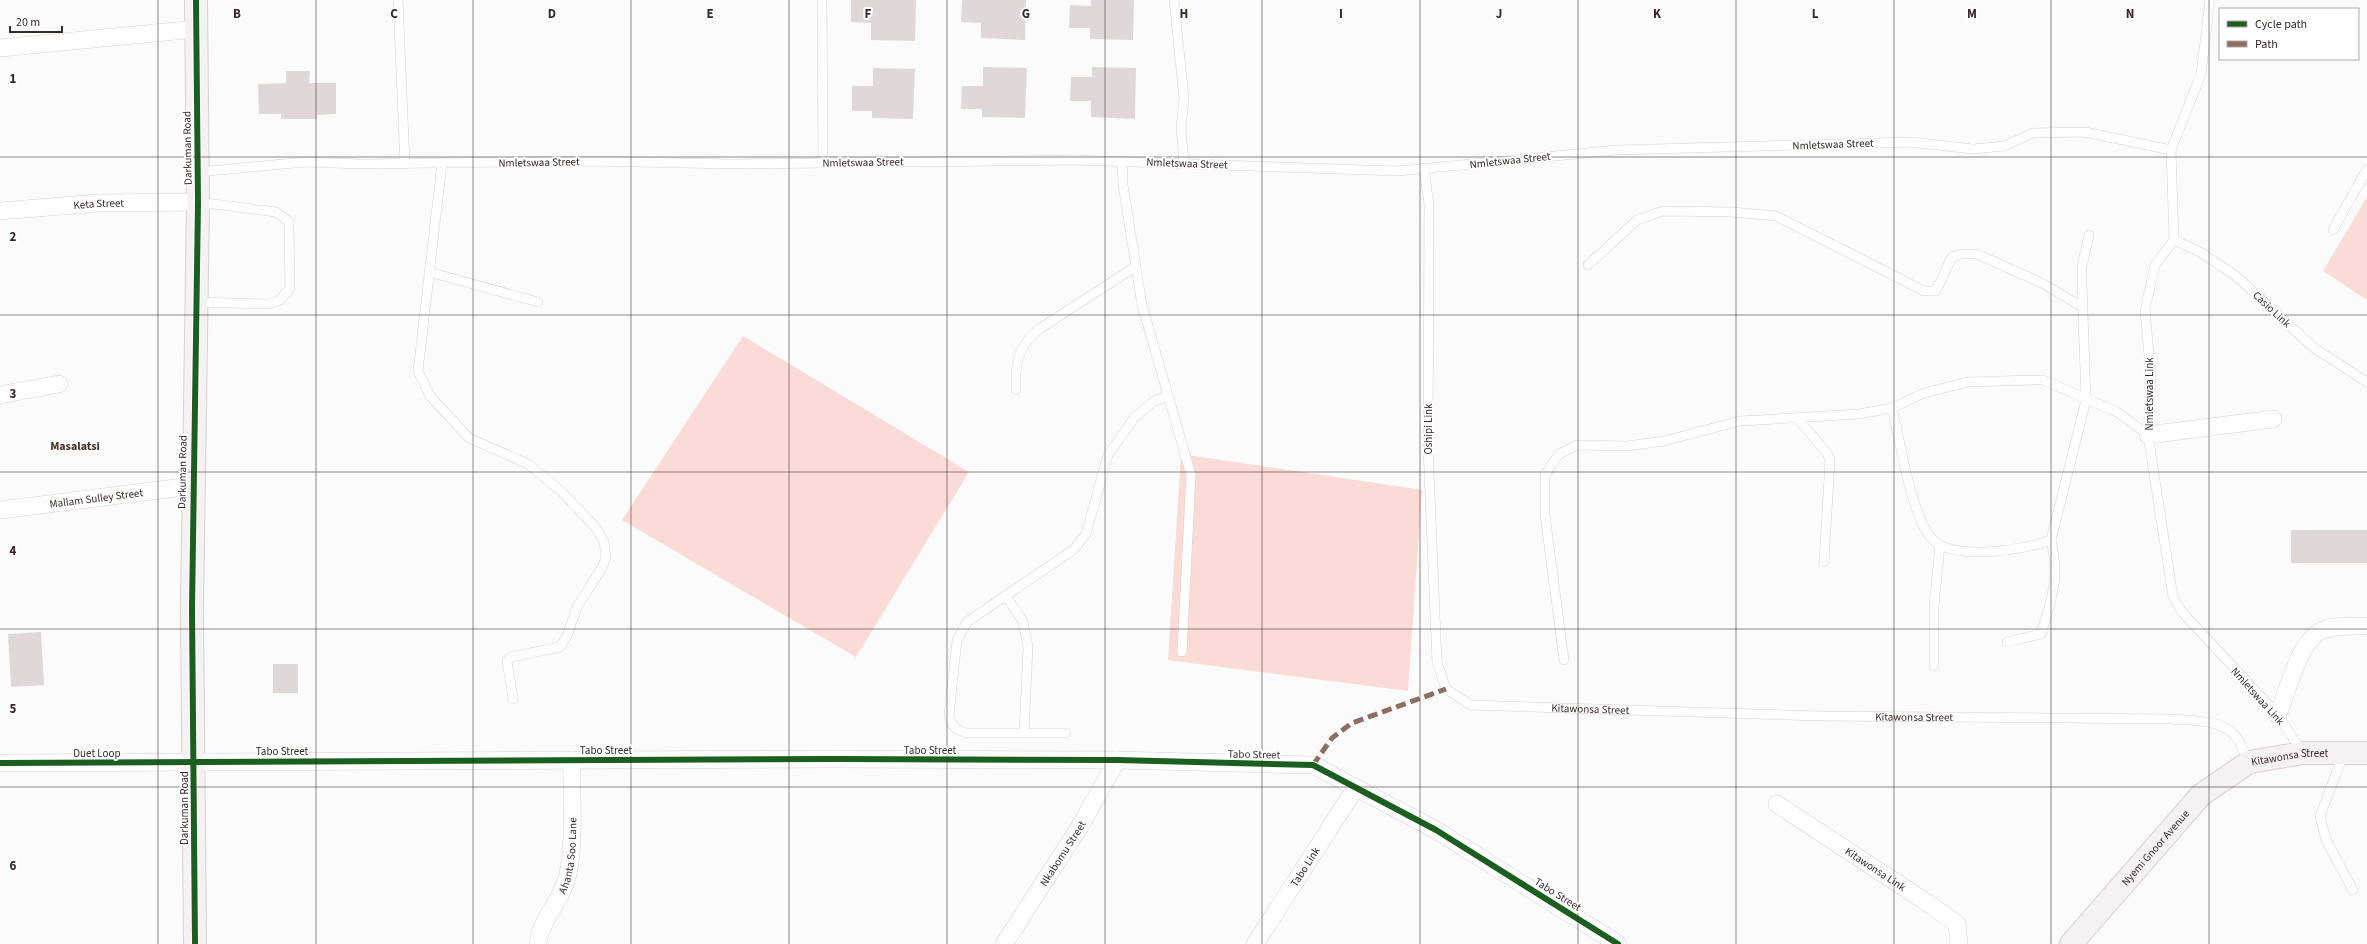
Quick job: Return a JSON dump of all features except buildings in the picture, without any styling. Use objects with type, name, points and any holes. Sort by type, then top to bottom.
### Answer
[{"type":"street","name":"Darkuman Road","points":[[194,944],[192,486],[198,202],[196,0]]},
{"type":"street","points":[[0,48],[196,29]]},
{"type":"street","name":"Keta Street","points":[[0,211],[98,203],[198,202]]},
{"type":"street","points":[[0,396],[59,384]]},
{"type":"street","points":[[2148,435],[2273,419]]},
{"type":"street","name":"Mallam Sulley Street","points":[[0,510],[192,486]]},
{"type":"street","points":[[2278,715],[2296,667],[2309,642],[2320,631],[2345,626],[2367,626]]},
{"type":"street","name":"Kitawonsa Street","points":[[2249,762],[2303,753],[2367,753]]},
{"type":"street","name":"Ahanta Soo Lane","points":[[538,944],[544,921],[560,895],[568,874],[572,760]]},
{"type":"street","name":"Tabo Street","points":[[193,761],[1117,760],[1313,765],[1355,789],[1436,830],[1618,944]]},
{"type":"street","name":"Nkabomu Street","points":[[1004,944],[1079,828],[1117,760]]},
{"type":"street","name":"Duet Loop","points":[[0,763],[193,761]]},
{"type":"street","name":"Nyemi Gnoor Avenue","points":[[2071,944],[2201,795],[2249,762]]},
{"type":"street","name":"Tabo Link","points":[[1259,942],[1355,789]]},
{"type":"street","name":"Kitawonsa Link","points":[[1777,804],[1957,924],[1959,944]]},
{"type":"lane","points":[[398,0],[405,164]]},
{"type":"lane","points":[[822,0],[823,163]]},
{"type":"lane","points":[[1174,0],[1184,98],[1181,128],[1184,163]]},
{"type":"lane","points":[[2174,240],[2171,150],[2201,74],[2210,0]]},
{"type":"lane","name":"Nmletswaa Street","points":[[197,172],[305,162],[405,164],[589,161],[731,164],[1122,161],[1398,171],[1617,150],[1911,142],[1973,149],[2004,146],[2034,133],[2085,132],[2171,150]]},
{"type":"lane","points":[[1122,161],[1122,185],[1142,305],[1191,475],[1182,652]]},
{"type":"lane","points":[[442,163],[418,371],[430,396],[469,438],[528,464],[562,492],[596,528],[604,542],[606,556],[603,566],[577,607],[567,636],[560,646],[511,658],[507,662],[513,699]]},
{"type":"lane","name":"Oshipi Link","points":[[1424,168],[1429,205],[1428,447],[1436,662],[1446,688]]},
{"type":"lane","points":[[2333,230],[2367,170]]},
{"type":"lane","points":[[195,302],[269,304],[280,300],[290,288],[289,222],[276,212],[198,202]]},
{"type":"lane","points":[[1588,265],[1637,220],[1663,212],[1732,212],[1776,216],[1924,290],[1936,290],[1952,258],[1962,254],[1977,254],[2044,284],[2082,307]]},
{"type":"lane","points":[[2007,642],[2041,634],[2053,595],[2056,564],[2051,540],[2086,400],[2082,307],[2082,266],[2089,235]]},
{"type":"lane","name":"Casio Link","points":[[2174,240],[2200,252],[2236,276],[2314,348],[2367,382]]},
{"type":"lane","name":"Nmletswaa Link","points":[[2174,240],[2155,265],[2145,310],[2151,377],[2148,435],[2173,597],[2182,612],[2278,715],[2303,753]]},
{"type":"lane","points":[[1016,390],[1017,358],[1026,340],[1039,329],[1136,267]]},
{"type":"lane","points":[[429,272],[538,302]]},
{"type":"lane","points":[[1564,660],[1545,515],[1545,475],[1559,454],[1577,445],[1627,446],[1657,442],[1740,421],[1859,414],[1892,408],[1924,393],[1968,382],[2043,380],[2086,400],[2117,412],[2148,435]]},
{"type":"lane","points":[[1066,733],[967,733],[957,730],[950,721],[957,640],[967,622],[1073,550],[1086,534],[1108,455],[1134,418],[1154,401],[1168,396]]},
{"type":"lane","points":[[1892,408],[1915,505],[1931,538],[1940,545],[1984,552],[2030,548],[2051,540]]},
{"type":"lane","points":[[1797,418],[1827,453],[1830,460],[1824,562]]},
{"type":"lane","points":[[1934,666],[1934,606],[1940,545]]},
{"type":"lane","points":[[1006,596],[1022,622],[1028,646],[1024,732]]},
{"type":"lane","name":"Kitawonsa Street","points":[[1446,688],[1471,706],[1821,716],[2186,720],[2207,722],[2226,728],[2234,735],[2249,762]]},
{"type":"lane","points":[[2344,753],[2320,816],[2326,840],[2353,890]]},
{"type":"shaded area","points":[[2367,197],[2367,300],[2323,271]]},
{"type":"shaded area","points":[[743,336],[969,472],[856,657],[622,520]]},
{"type":"shaded area","points":[[1181,454],[1422,490],[1408,691],[1168,660]]},
{"type":"marked path","points":[[1313,765],[1332,738],[1352,723],[1446,689]]},
{"type":"cycle path","points":[[195,944],[192,609],[198,202],[196,0]]},
{"type":"cycle path","points":[[0,763],[835,759],[1117,760],[1313,765],[1436,830],[1618,944]]},
{"type":"district","name":"Masalatsi","points":[[75,446]]}]
